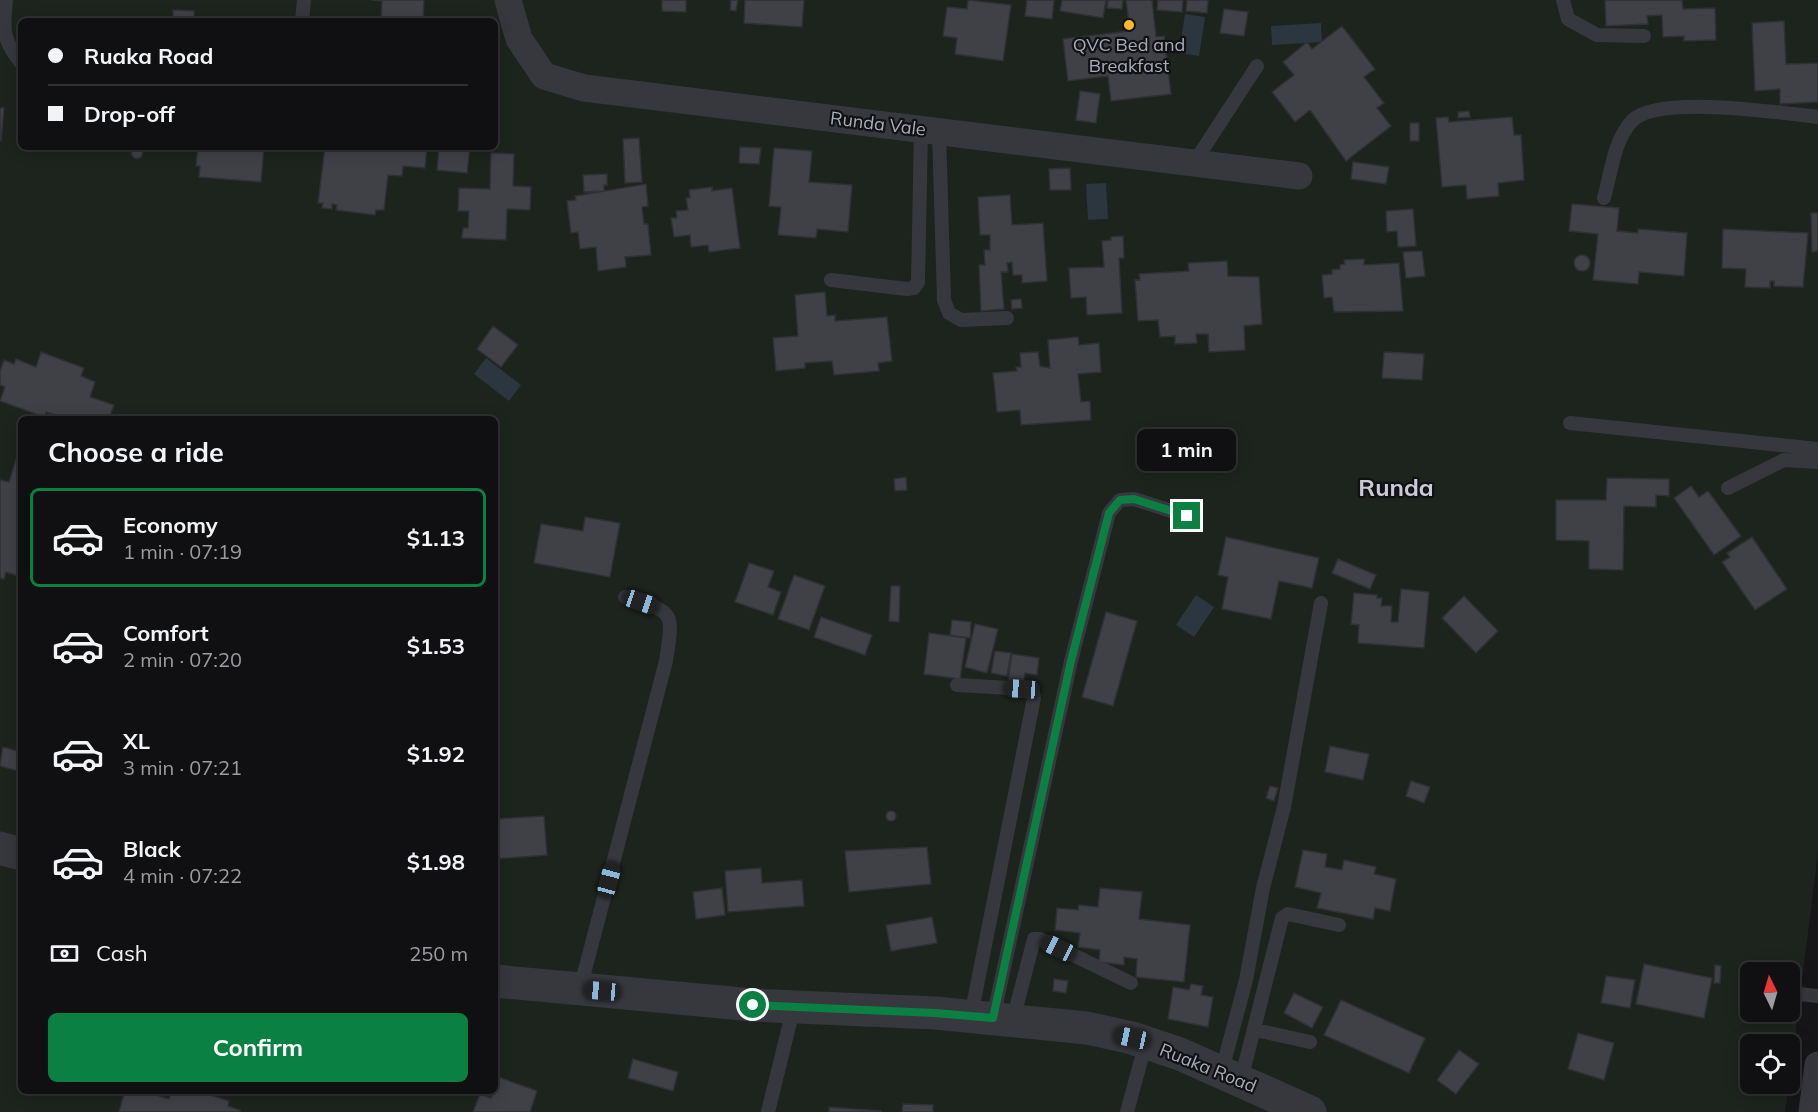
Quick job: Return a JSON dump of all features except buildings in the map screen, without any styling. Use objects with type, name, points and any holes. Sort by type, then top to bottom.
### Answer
[{"type":"street","name":"Runda Vale","points":[[508,0],[519,39],[544,76],[584,88],[1299,176]]},
{"type":"street","points":[[0,848],[18,853]]},
{"type":"street","name":"Ruaka Road","points":[[498,981],[753,1005],[993,1019],[1087,1028],[1146,1042],[1231,1075],[1310,1112]]},
{"type":"street","points":[[1812,1112],[1818,1065]]},
{"type":"lane","points":[[6,0],[4,34],[8,46],[18,59]]},
{"type":"lane","points":[[303,18],[304,0]]},
{"type":"lane","points":[[1563,0],[1568,19],[1597,34],[1644,36]]},
{"type":"lane","points":[[1194,163],[1257,66]]},
{"type":"lane","points":[[1604,198],[1618,143],[1633,119],[1653,109],[1689,106],[1818,117]]},
{"type":"lane","points":[[831,280],[907,289],[914,288],[918,282],[930,131]]},
{"type":"lane","points":[[930,131],[944,300],[949,314],[961,320],[1007,318]]},
{"type":"lane","points":[[1569,423],[1818,449]]},
{"type":"lane","points":[[1728,488],[1784,460],[1818,462]]},
{"type":"lane","points":[[993,1019],[1071,661],[1109,513],[1120,500],[1134,499],[1187,516]]},
{"type":"lane","points":[[580,989],[666,661],[672,623],[666,614],[657,608],[625,597]]},
{"type":"lane","points":[[1231,1075],[1263,888],[1284,807],[1322,603]]},
{"type":"lane","points":[[957,685],[1028,689],[1033,692],[1034,698],[993,1019]]},
{"type":"lane","points":[[1231,1075],[1256,1030],[1282,918],[1288,914],[1339,925]]},
{"type":"lane","points":[[993,1019],[1034,939],[1040,939],[1131,983]]},
{"type":"lane","points":[[1800,994],[1818,996]]},
{"type":"lane","points":[[768,1112],[794,1006]]},
{"type":"lane","points":[[1256,1030],[1310,1042]]},
{"type":"lane","points":[[1127,1112],[1146,1042]]},
{"type":"shaded area","points":[[0,0],[1818,0],[1818,853],[1800,996],[1800,962],[1740,962],[1740,1022],[1797,1022],[1795,1034],[1740,1034],[1740,1094],[1787,1094],[1785,1112],[0,1112]]},
{"type":"shaded area","points":[[1185,14],[1205,17],[1199,56],[1179,53]]},
{"type":"shaded area","points":[[1321,23],[1322,42],[1272,45],[1271,26]]},
{"type":"shaded area","points":[[1106,183],[1108,219],[1088,220],[1086,184]]},
{"type":"shaded area","points":[[486,358],[521,385],[509,401],[474,374]]},
{"type":"shaded area","points":[[1196,595],[1214,607],[1194,637],[1176,625]]},
{"type":"place","name":"QVC Bed and Breakfast","points":[[1129,25]]},
{"type":"district","name":"Runda","points":[[1396,488]]},
{"type":"route","points":[[753,1005],[935,1013],[993,1018],[1071,661],[1109,513],[1120,500],[1134,499],[1187,516]]}]
